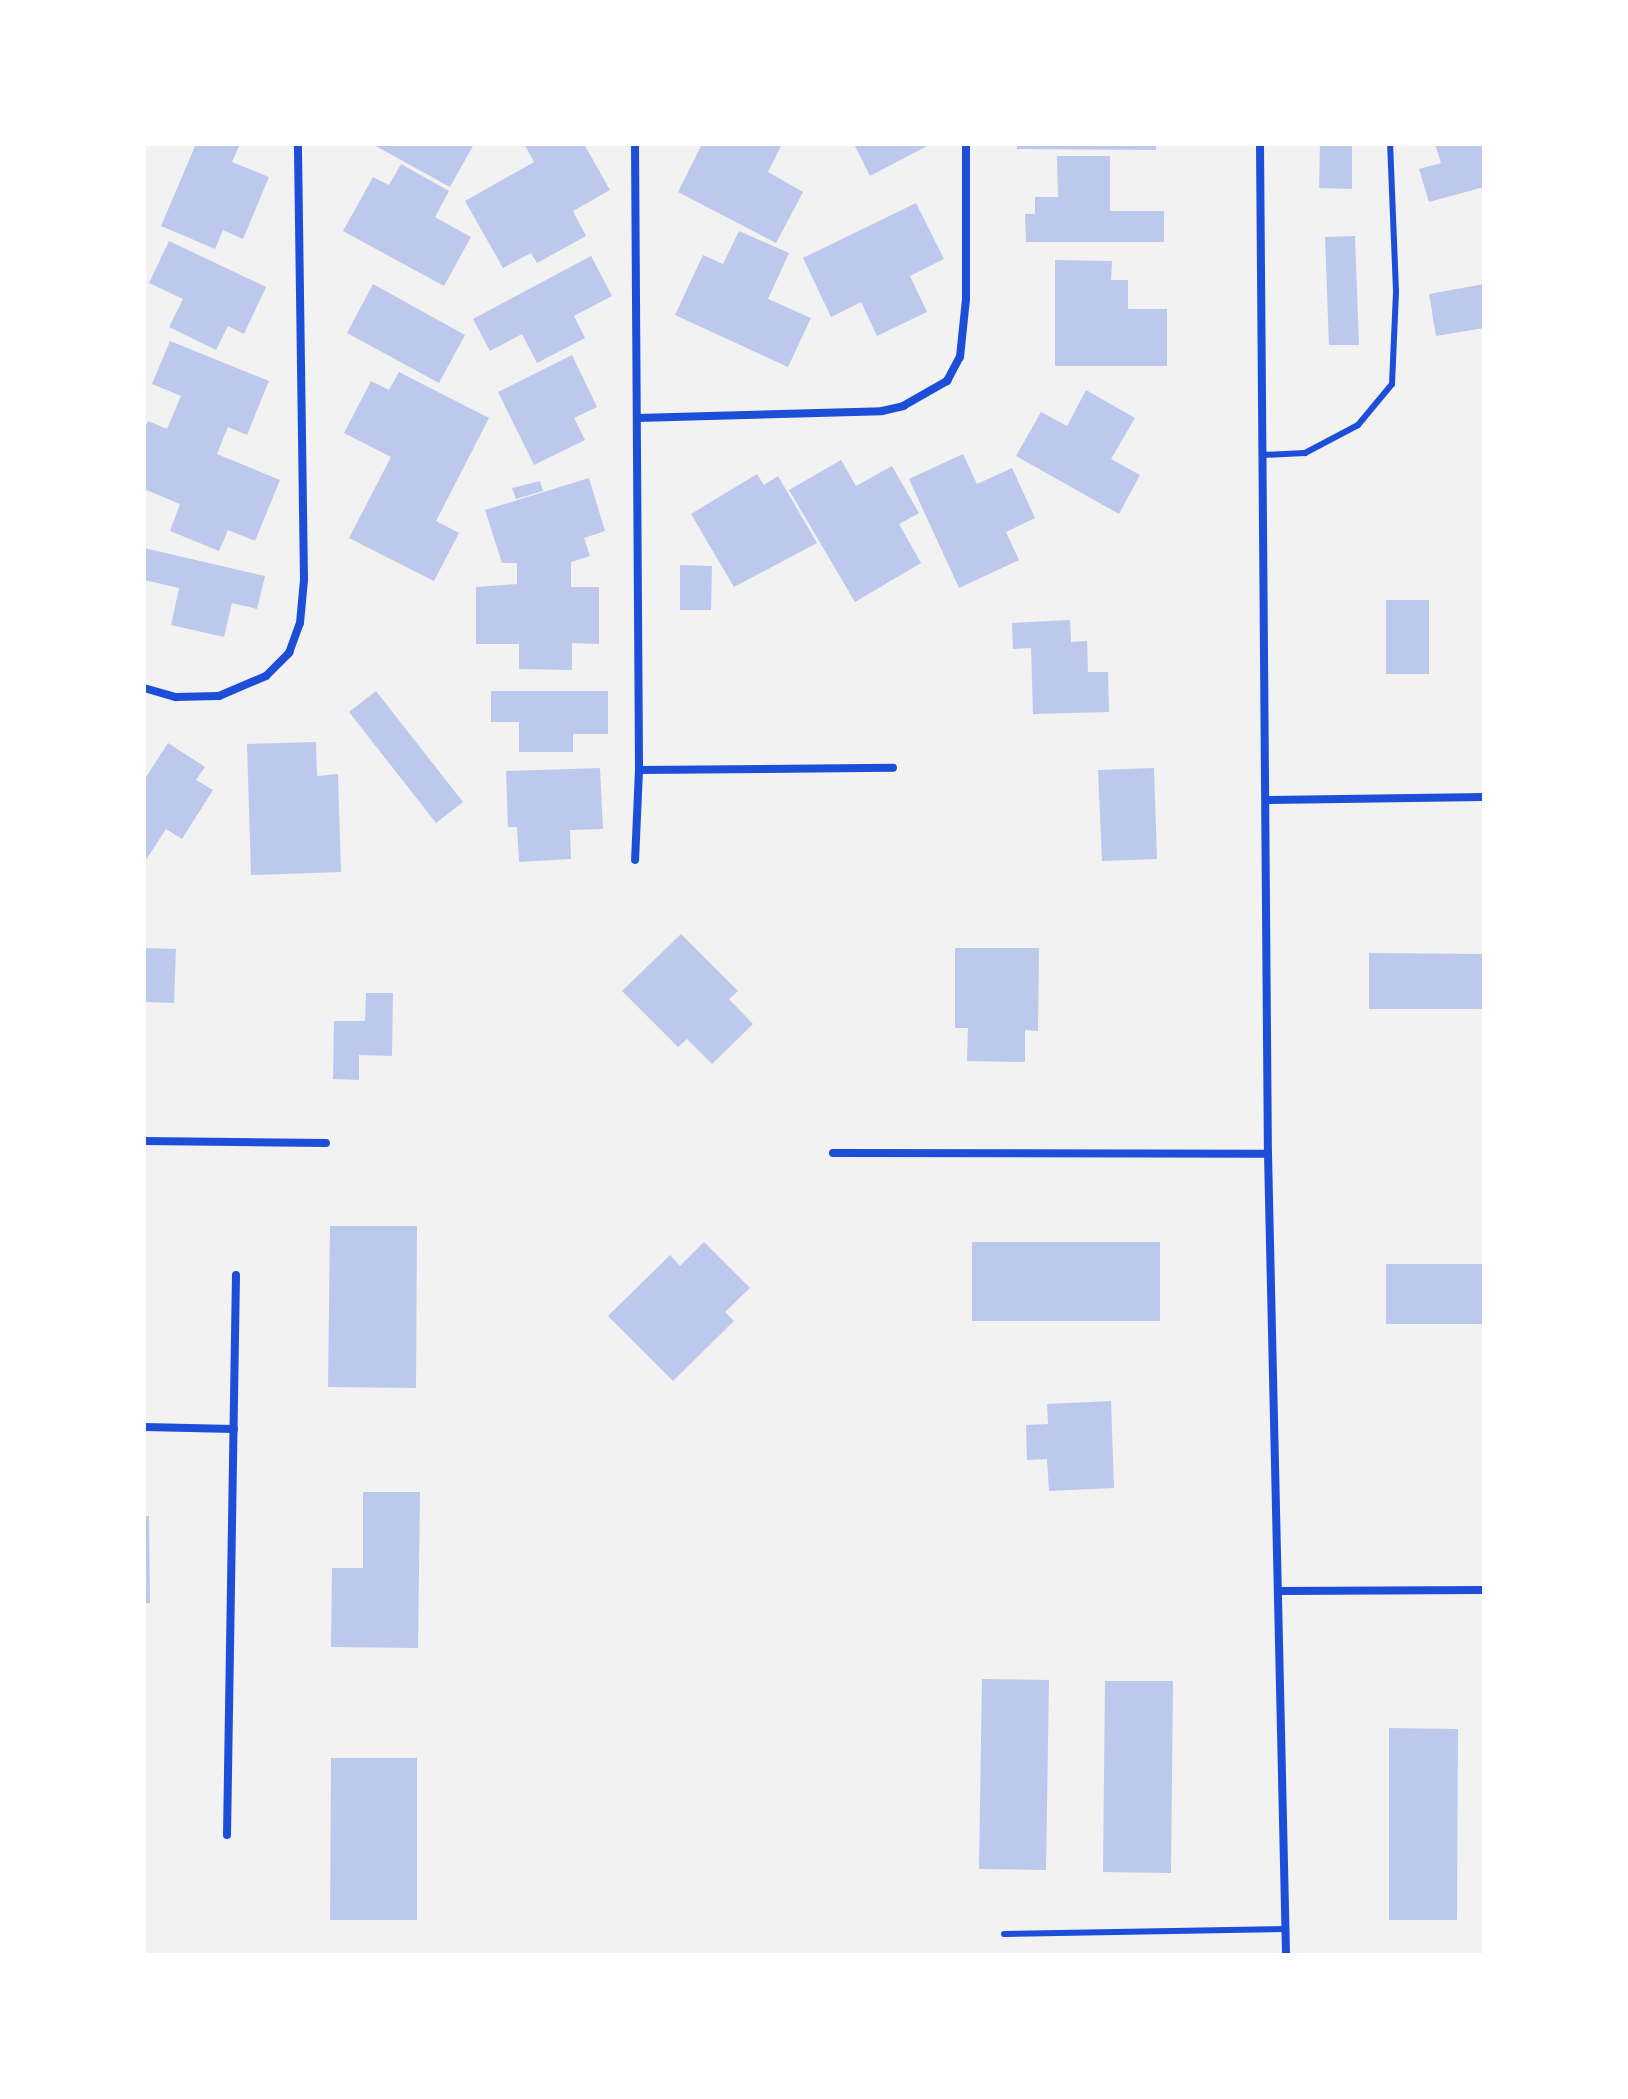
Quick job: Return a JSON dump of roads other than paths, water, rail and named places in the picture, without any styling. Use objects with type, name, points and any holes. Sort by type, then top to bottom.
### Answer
[{"type":"street","points":[[144,688],[176,697],[219,696],[266,676],[289,653],[300,623],[304,580],[298,144]]},
{"type":"street","points":[[635,144],[639,770],[635,860]]},
{"type":"street","points":[[637,418],[882,411],[903,406],[940,385],[960,357],[966,299],[966,144]]},
{"type":"street","points":[[1260,144],[1268,1154],[1286,1955]]},
{"type":"street","points":[[639,770],[893,768]]},
{"type":"street","points":[[1266,800],[1484,797]]},
{"type":"street","points":[[144,1141],[326,1143]]},
{"type":"street","points":[[833,1153],[1268,1154]]},
{"type":"street","points":[[227,1835],[236,1275]]},
{"type":"street","points":[[144,1427],[234,1429]]},
{"type":"street","points":[[1280,1591],[1484,1590]]},
{"type":"lane","points":[[1263,455],[1305,453],[1358,425],[1392,384],[1396,291],[1390,144]]},
{"type":"lane","points":[[1004,1934],[1286,1929]]}]
